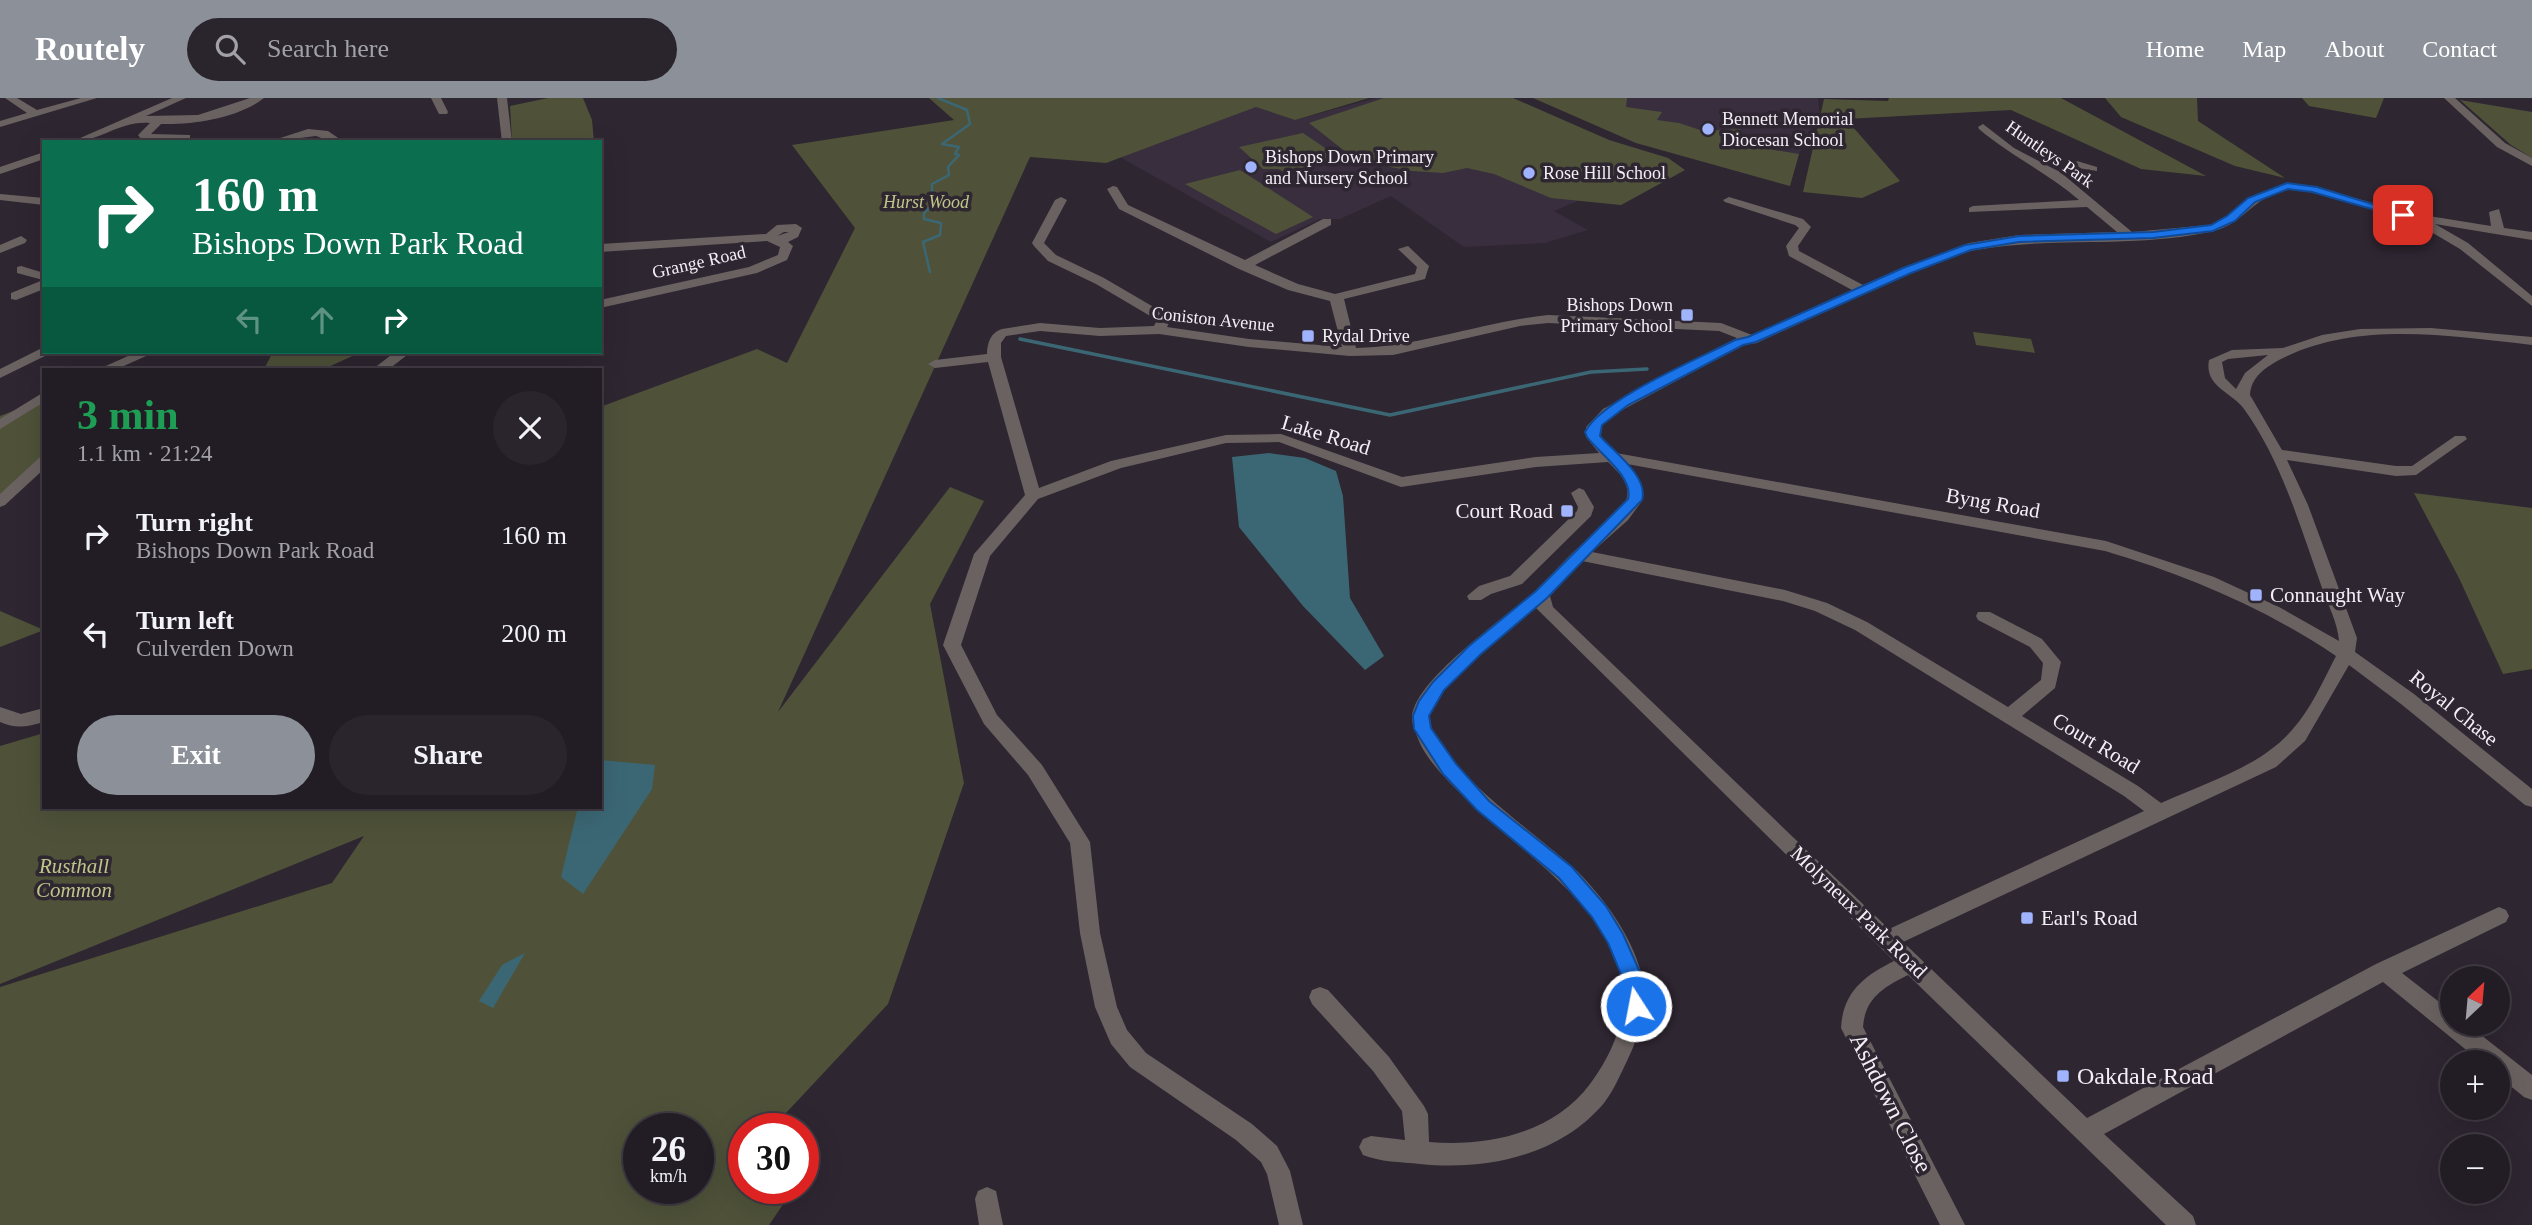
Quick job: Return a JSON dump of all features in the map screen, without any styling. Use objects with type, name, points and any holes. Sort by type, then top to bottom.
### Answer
[{"type":"street","points":[[10,98],[36,114]]},
{"type":"street","points":[[0,124],[92,98]]},
{"type":"street","points":[[81,140],[181,98]]},
{"type":"street","points":[[133,118],[157,122],[206,118],[259,98]]},
{"type":"street","points":[[437,98],[443,112]]},
{"type":"street","points":[[502,98],[507,140]]},
{"type":"street","points":[[2449,98],[2501,145],[2532,163]]},
{"type":"street","points":[[157,122],[142,135],[151,139],[186,137]]},
{"type":"street","name":"Huntleys Park","points":[[1983,127],[2010,150],[2058,176],[2129,236]]},
{"type":"street","points":[[281,140],[313,132],[332,135],[337,140]]},
{"type":"street","points":[[0,171],[42,156]]},
{"type":"street","points":[[2058,176],[2077,164],[2093,169]]},
{"type":"street","points":[[1371,1147],[1417,1153],[1485,1154],[1515,1148],[1550,1130],[1593,1098],[1606,1080],[1630,1030],[1636,1006],[1633,979],[1616,940],[1599,912],[1565,873],[1483,806],[1450,769],[1423,729],[1421,716],[1424,705],[1438,686],[1475,650],[1541,595],[1561,572],[1630,508],[1637,494],[1632,480],[1597,443],[1592,432],[1596,423],[1608,412],[1739,342],[1752,340],[1862,290],[1969,247],[2019,239],[2176,233],[2219,226],[2252,200],[2287,186],[2313,189],[2420,218],[2532,236]]},
{"type":"street","points":[[1113,189],[1124,207],[1243,266],[1293,287],[1335,298],[1339,301],[1350,352]]},
{"type":"street","points":[[0,197],[36,200]]},
{"type":"street","points":[[0,212],[36,200]]},
{"type":"street","points":[[1061,200],[1038,243],[1052,258],[1100,281],[1164,319],[1158,330]]},
{"type":"street","points":[[1729,200],[1799,222],[1805,227],[1791,246],[1793,253],[1862,290]]},
{"type":"street","points":[[1973,210],[2089,203]]},
{"type":"street","points":[[2495,212],[2498,230]]},
{"type":"street","points":[[2420,218],[2464,246],[2532,302]]},
{"type":"street","points":[[1243,266],[1327,222]]},
{"type":"street","name":"Grange Road","points":[[602,248],[775,239],[787,246],[783,257],[774,263],[602,304]]},
{"type":"street","points":[[0,249],[22,240]]},
{"type":"street","points":[[1335,298],[1420,276],[1423,266],[1404,249]]},
{"type":"street","points":[[21,270],[42,276]]},
{"type":"street","points":[[16,296],[42,285]]},
{"type":"street","name":"Coniston Avenue","points":[[994,358],[994,342],[1002,333],[1040,327],[1100,332],[1158,330],[1249,343],[1350,352],[1393,351],[1548,318],[1721,327],[1752,340]]},
{"type":"street","points":[[2245,402],[2242,389],[2250,373],[2283,352],[2333,338],[2387,332],[2458,334],[2532,341]]},
{"type":"street","points":[[1888,939],[2269,762],[2298,736],[2311,718],[2346,654],[2347,630],[2300,505],[2277,454],[2245,402],[2217,377],[2214,367],[2216,360],[2225,356],[2263,351],[2283,352]]},
{"type":"street","points":[[0,374],[42,352]]},
{"type":"street","points":[[108,368],[143,354]]},
{"type":"street","points":[[381,368],[401,354]]},
{"type":"street","points":[[935,364],[994,358],[1033,496],[982,554],[952,645],[990,719],[1035,770],[1080,842],[1090,933],[1107,1007],[1119,1037],[1138,1060],[1244,1132],[1269,1154],[1278,1171],[1291,1225]]},
{"type":"street","points":[[0,425],[42,397]]},
{"type":"street","name":"Lake Road","points":[[1033,496],[1116,464],[1226,439],[1281,438],[1401,482],[1536,462],[1611,457]]},
{"type":"street","points":[[2277,454],[2385,470],[2416,470],[2460,439]]},
{"type":"street","name":"Byng Road","points":[[1611,457],[2106,546],[2144,556],[2230,590],[2346,654]]},
{"type":"street","points":[[0,502],[42,463]]},
{"type":"street","points":[[1475,596],[1486,588],[1509,585],[1585,513],[1586,507],[1579,493]]},
{"type":"street","name":"Court Road","points":[[1579,555],[1785,596],[1821,607],[1861,626],[2131,791],[2160,813]]},
{"type":"street","points":[[1534,562],[1561,572]]},
{"type":"street","name":"Molyneux Park Road","points":[[1541,595],[1545,609],[2085,1132],[2185,1225]]},
{"type":"street","points":[[1983,616],[2036,643],[2052,662],[2049,684],[2009,717]]},
{"type":"street","name":"Royal Chase","points":[[2346,654],[2532,800]]},
{"type":"street","points":[[0,714],[11,722],[42,722]]},
{"type":"street","points":[[24,722],[42,716]]},
{"type":"street","points":[[2085,1132],[2384,971],[2499,916]]},
{"type":"street","name":"Ashdown Close","points":[[1911,963],[1869,984],[1856,1003],[1851,1016],[1852,1028],[1953,1225]]},
{"type":"street","points":[[2384,971],[2532,1089]]},
{"type":"street","points":[[1320,997],[1381,1064],[1410,1102],[1416,1114],[1417,1153]]},
{"type":"street","points":[[987,1199],[991,1225]]},
{"type":"shaded area","name":"Rose Hill School","points":[[1376,98],[1513,98],[1609,140],[1668,158],[1685,170],[1621,205],[1580,200],[1554,211],[1588,230],[1545,243],[1464,247],[1391,196],[1340,219],[1320,219],[1271,242],[1111,152],[1256,107],[1295,120]]},
{"type":"shaded area","name":"Bennett Memorial Diocesan School","points":[[1533,98],[1818,98],[1820,115],[1799,154],[1790,186],[1636,143]]},
{"type":"green space","points":[[548,98],[583,98],[592,120],[594,140],[512,140],[510,106]]},
{"type":"green space","points":[[929,98],[1369,98],[1295,120],[1256,107],[1106,163],[1030,157],[778,712],[950,487],[984,501],[930,604],[964,783],[888,1004],[786,1113],[728,1113],[728,1204],[783,1204],[769,1225],[0,1225],[0,987],[332,883],[364,836],[0,984],[0,746],[42,734],[42,809],[602,809],[602,406],[757,349],[787,363],[855,228],[792,145],[954,120]]},
{"type":"green space","name":"Rose Hill School","points":[[1384,98],[1513,98],[1609,140],[1668,158],[1685,170],[1621,205],[1551,198],[1494,174],[1467,168],[1443,173],[1390,167],[1346,152],[1309,123]]},
{"type":"green space","points":[[1533,98],[1627,98],[1626,107],[1662,112],[1657,120],[1679,123],[1703,131],[1740,129],[1737,144],[1799,154],[1790,186],[1636,143]]},
{"type":"green space","points":[[1889,98],[2061,98],[2206,176],[2141,169],[2011,110],[1846,119],[1900,181],[1862,198],[1803,192],[1824,99],[1888,101]]},
{"type":"green space","points":[[2105,98],[2197,98],[2198,121],[2285,178],[2235,166],[2121,117]]},
{"type":"green space","points":[[2302,98],[2384,98],[2376,118],[2309,106]]},
{"type":"green space","points":[[2460,100],[2532,112],[2532,158],[2511,145]]},
{"type":"green space","points":[[1303,133],[1337,156],[1287,173],[1278,169],[1263,169],[1239,147]]},
{"type":"green space","points":[[1240,170],[1313,217],[1276,234],[1185,184]]},
{"type":"green space","points":[[1973,332],[2031,339],[2035,353],[1976,345]]},
{"type":"green space","points":[[272,354],[357,354],[326,368],[265,367]]},
{"type":"green space","points":[[42,400],[42,469],[0,502],[0,416]]},
{"type":"green space","points":[[2414,493],[2532,508],[2532,669],[2503,674],[2459,578]]},
{"type":"green space","points":[[0,611],[42,629],[42,631],[0,647]]},
{"type":"water","points":[[1269,453],[1305,458],[1336,471],[1343,496],[1350,598],[1384,656],[1365,670],[1303,606],[1239,527],[1232,457]]},
{"type":"water","points":[[602,760],[655,765],[652,789],[583,894],[561,877],[578,809],[602,809]]},
{"type":"water","points":[[525,953],[493,1008],[479,1001],[502,965]]},
{"type":"waterway","points":[[930,272],[923,242],[940,235],[941,223],[924,219],[924,213],[932,205],[929,199],[932,197],[932,184],[949,175],[948,167],[959,155],[955,154],[959,147],[942,144],[970,124],[967,110],[938,98]]},
{"type":"waterway","points":[[1020,339],[1390,415],[1591,372],[1647,369]]},
{"type":"place","name":"Bennett Memorial Diocesan School","points":[[1708,129]]},
{"type":"place","name":"Bishops Down Primary and Nursery School","points":[[1251,167]]},
{"type":"place","name":"Rose Hill School","points":[[1529,173]]},
{"type":"place","name":"Bishops Down Primary School","points":[[1687,315]]},
{"type":"place","name":"Rydal Drive","points":[[1308,336]]},
{"type":"place","name":"Court Road","points":[[1567,511]]},
{"type":"place","name":"Connaught Way","points":[[2256,595]]},
{"type":"place","name":"Earl's Road","points":[[2027,918]]},
{"type":"place","name":"Oakdale Road","points":[[2063,1076]]},
{"type":"route","points":[[1636,1006],[1633,979],[1616,940],[1599,912],[1565,873],[1539,849],[1483,806],[1430,743],[1423,729],[1421,716],[1424,705],[1438,686],[1475,650],[1541,595],[1561,572],[1630,508],[1637,494],[1632,480],[1593,437],[1596,423],[1623,403],[1739,342],[1752,340],[1907,270],[1969,247],[2019,239],[2153,235],[2213,228],[2231,219],[2252,200],[2287,186],[2313,189],[2403,215]]},
{"type":"park label","name":"Hurst Wood","points":[[926,202]]},
{"type":"park label","name":"Rusthall Common","points":[[74,878]]}]
